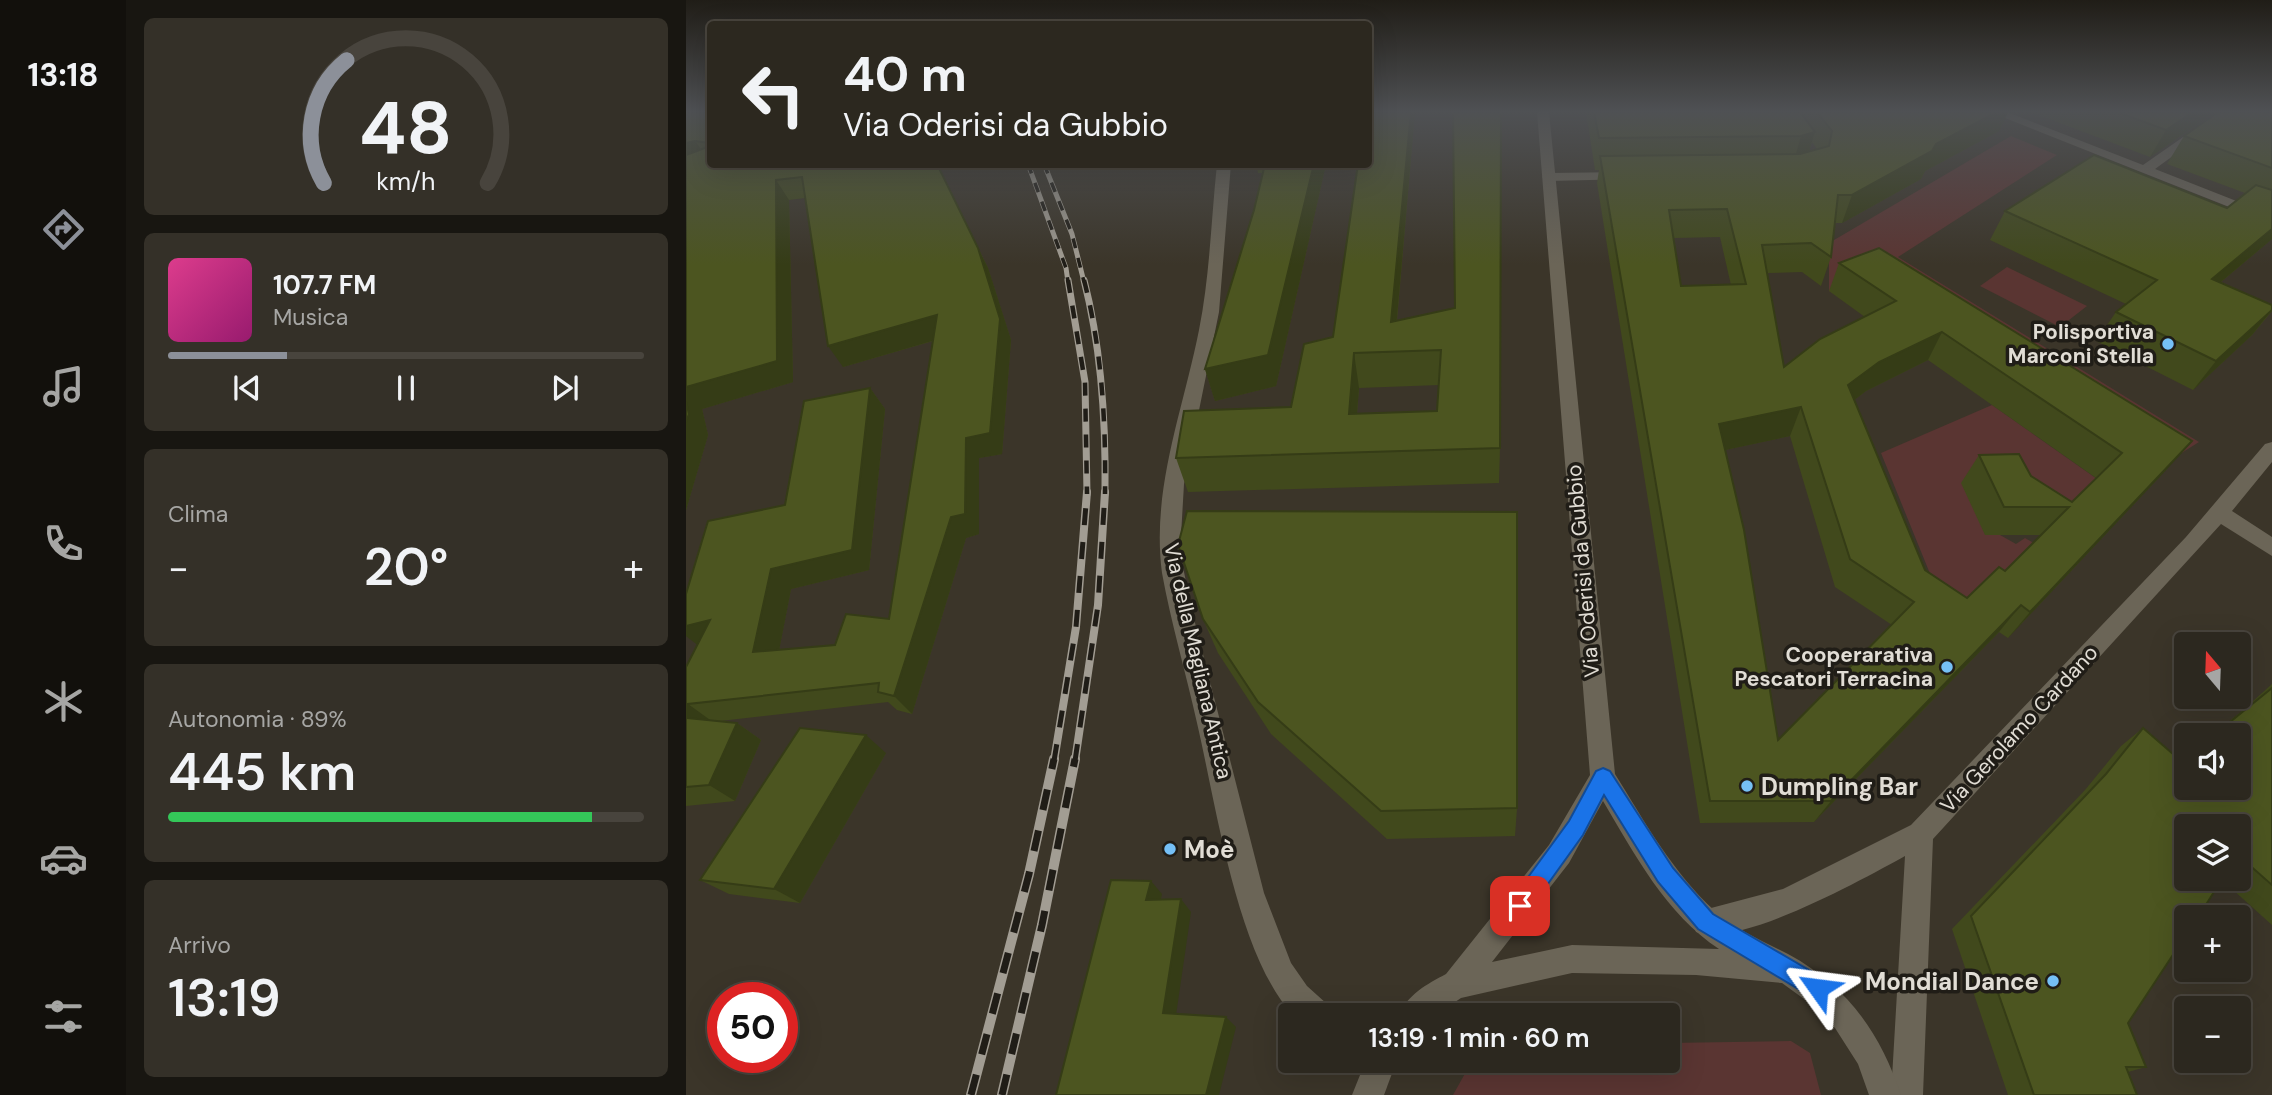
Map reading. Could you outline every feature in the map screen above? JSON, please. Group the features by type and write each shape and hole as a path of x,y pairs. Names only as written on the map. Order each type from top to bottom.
{"street":[{"name":"Via Oderisi da Gubbio","path":"1548,163 1603,777"},
{"path":"2127,163 2272,220"},
{"path":"2145,170 2155,163"},
{"name":"Via della Magliana Antica","path":"1224,168 1207,332 1187,409 1169,539 1184,616 1248,879 1273,957 1287,985 1302,1003"},
{"path":"1549,177 1646,176"},
{"name":"Via Gerolamo Cardano","path":"1706,922 1755,912 1785,902 1828,883 1920,834 2183,553 2272,449"},
{"path":"2218,512 2272,548"},
{"path":"1428,1003 1456,984 1559,853 1603,777 1665,875 1706,922 1818,988 1855,1027 1871,1055 1885,1095"},
{"path":"1907,1095 1920,834"},
{"path":"1456,984 1535,966 1595,958 1696,961 1790,971"},
{"path":"1368,1095 1377,1073"}],"shaded area":[{"path":"1965,163 2044,163 1898,257 2199,442 2164,464 1829,291 1829,243"},
{"path":"2007,267 2087,306 2060,327 1980,286"},
{"path":"1992,405 2100,481 2051,530 1985,535 2000,535 2016,544 2025,538 2037,545 1965,608 1935,586 1881,453"},
{"path":"1791,1041 1810,1053 1821,1095 1453,1095 1465,1073 1680,1073 1680,1043"}],"building":[{"path":"686,163 707,163 707,168 939,168 978,248 1000,319 990,433 966,438 965,514 951,517 894,696 878,692 879,683 688,704 688,718 737,723 709,785 686,787 686,667 710,620 686,626 686,594 708,521 785,505 804,401 870,388 852,550 771,569 753,652 835,645 846,614 889,619 937,315 828,346 802,177 776,180 777,361 686,387"},
{"path":"1372,163 1406,163 1391,322 1455,308 1454,163 1501,163 1500,448 1176,458 1184,411 1291,407 1304,344 1333,337 1357,168 1372,168","holes":["1441,350 1437,411 1349,414 1354,353"]},
{"path":"1601,163 1910,163 1852,195 1838,195 1831,257 1811,243 1762,245 1784,367 1820,339 1896,301 1839,263 1879,248 2192,441 2030,612 2021,605 1831,801 1710,801","holes":["1727,209 1746,284 1681,286 1669,210","1942,332 2122,453 2072,502 2031,476 2019,454 1979,455 2004,507 2069,507 2005,571 1999,567 1967,598 1925,570 1848,385 1879,362","1801,407 1850,559 1914,602 1778,740 1744,530 1719,424"]},
{"path":"2081,163 2114,163 2227,208 2256,185 2272,190 2272,229 2212,279 2272,305 2272,310 2216,361 2116,312 2157,280 2005,211"},
{"path":"2259,163 2272,163 2272,168"},
{"path":"1264,168 1313,168 1268,355 1205,369 1254,210"},
{"path":"1187,511 1517,512 1517,808 1381,811 1258,702 1203,619 1178,545"},
{"name":"Mondial Dance","path":"2272,688 2272,885 2251,866 2251,814 2174,814 2174,891 2215,891 2206,905 2174,905 2174,953 2128,1023 2146,1067 2126,1067 2137,1095 2034,1095 1971,916 2106,774 2143,728 2174,755 2174,800 2251,800 2251,723 2229,723 2246,709 2251,709 2251,705"},
{"path":"800,728 866,735 774,889 700,880"},
{"path":"1111,880 1151,881 1146,900 1181,899 1163,1013 1226,1017 1206,1095 1056,1095"}],"railway":[{"path":"1029,168 1066,268 1068,282"},
{"path":"1046,168 1072,234 1084,282"},
{"path":"1068,280 1085,382 1087,492"},
{"path":"1084,280 1102,386 1105,492"},
{"path":"1054,761 1076,627 1087,492"},
{"path":"1075,761 1098,605 1105,492"},
{"path":"971,1095 1029,874 1054,759"},
{"path":"1002,1095 1042,925 1075,759"}],"place":[{"name":"Polisportiva Marconi Stella","path":"2168,344"},
{"name":"Cooperarativa Pescatori Terracina","path":"1947,667"},
{"name":"Dumpling Bar","path":"1747,786"},
{"name":"Moè","path":"1170,849"},
{"name":"Mondial Dance","path":"2053,981"}],"route":[{"path":"1520,906 1576,828 1603,777 1665,875 1706,922 1818,988"}]}
